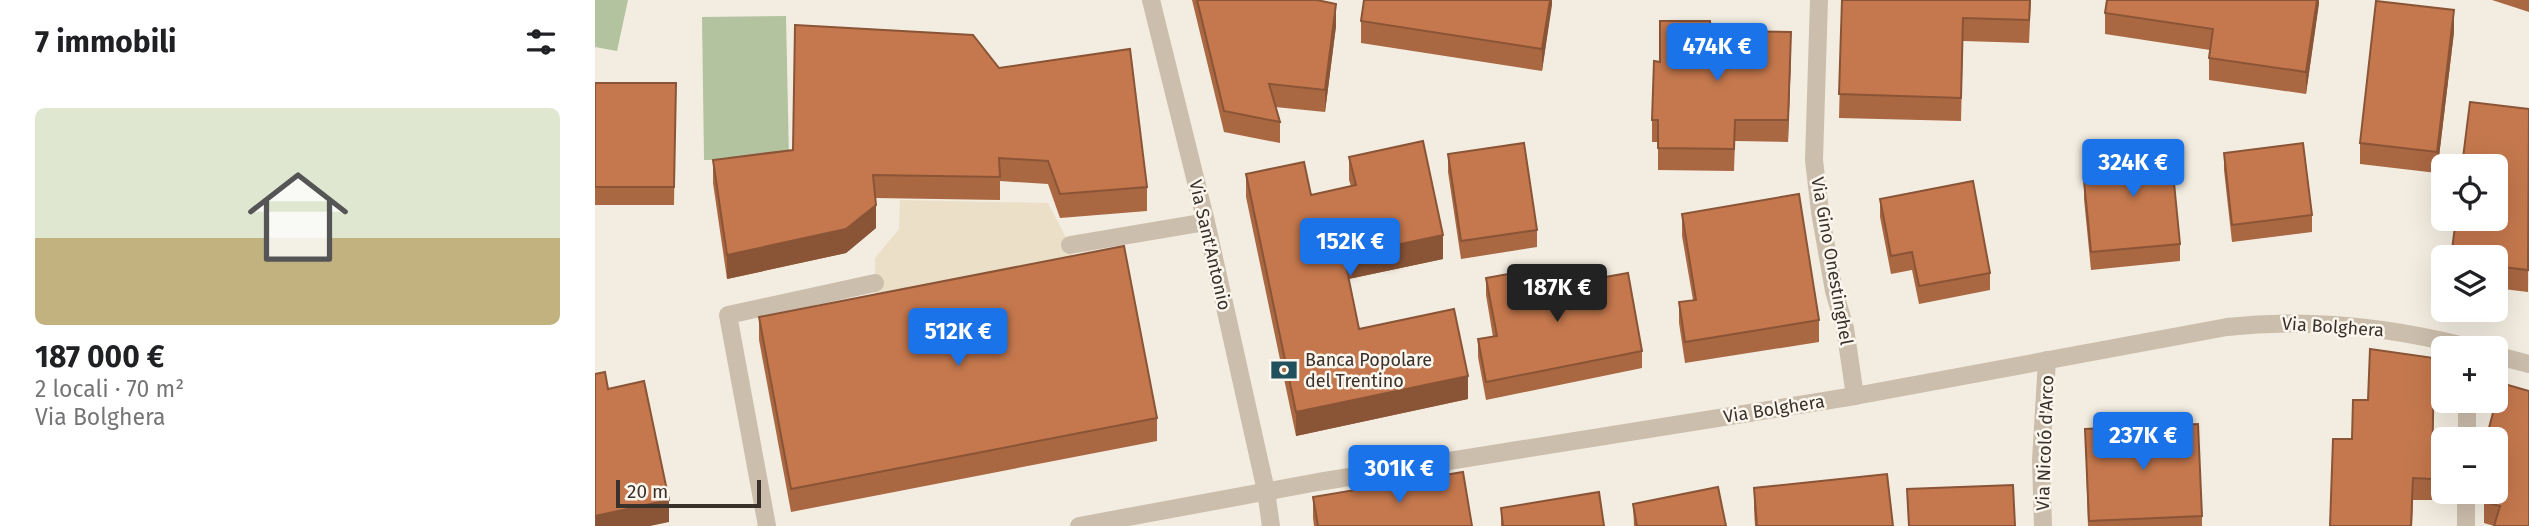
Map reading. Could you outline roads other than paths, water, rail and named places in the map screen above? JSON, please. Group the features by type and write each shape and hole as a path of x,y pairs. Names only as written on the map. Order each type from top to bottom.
{"street":[{"name":"Via Sant'Antonio","path":"1151,0 1206,222 1266,491 1271,526"},
{"name":"Via Gino Onestinghel","path":"1819,0 1814,160 1820,212 1834,291 1845,328 1855,396"},
{"path":"1070,245 1206,222"},
{"path":"767,526 728,314 875,283"},
{"name":"Via Bolghera","path":"1079,526 1266,491 1855,396 2227,327 2336,324 2431,338"},
{"path":"2508,358 2529,363"},
{"name":"Via Nicoló d'Arco","path":"2043,526 2041,460 2047,360"},
{"path":"2466,504 2466,526"}],"place":[{"name":"Banca Popolare del Trentino","path":"1284,370"}]}
